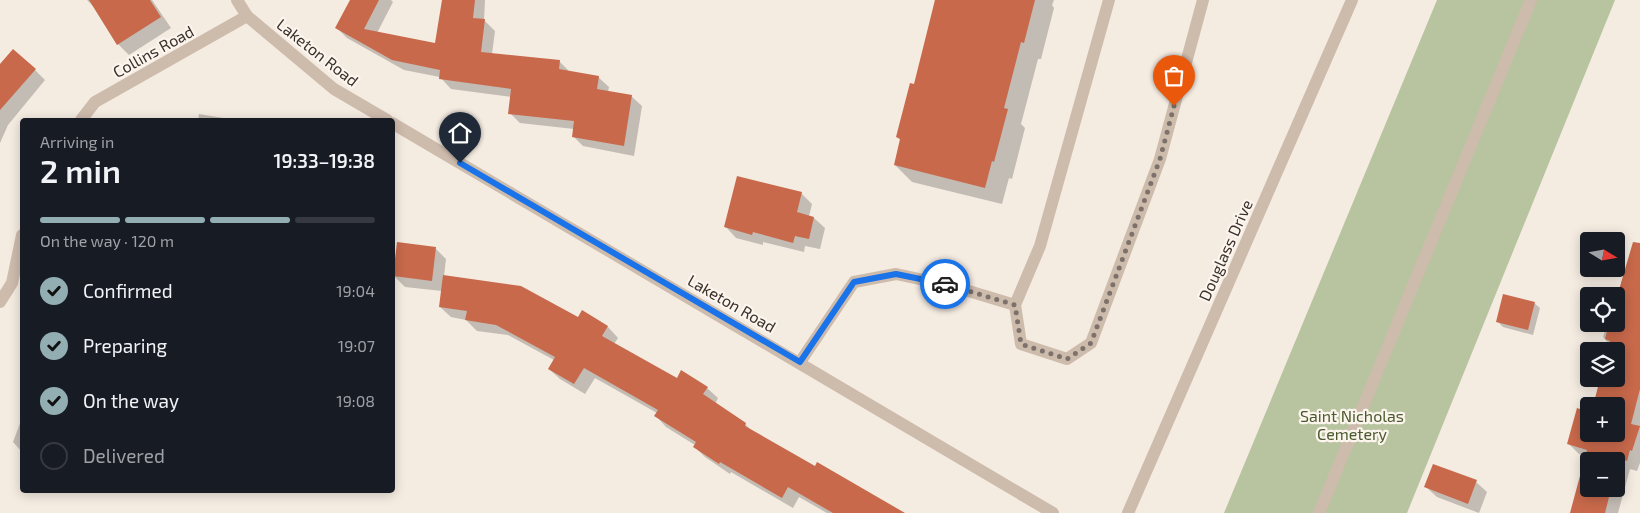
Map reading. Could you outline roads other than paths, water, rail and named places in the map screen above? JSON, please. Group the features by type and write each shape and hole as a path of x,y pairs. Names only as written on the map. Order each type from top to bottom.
{"street":[{"name":"Laketon Road","path":"237,0 247,16 334,89 384,118"},
{"path":"1109,0 1040,246 1015,305 1021,344 1067,359 1091,343 1160,159 1203,0"},
{"name":"Douglass Drive","path":"1128,513 1352,0"},
{"path":"1319,513 1531,0"},
{"name":"Collins Road","path":"83,118 95,102 247,16"},
{"name":"Laketon Road","path":"395,125 1054,513"},
{"path":"0,302 12,282 20,244"},
{"path":"800,362 854,282 896,274 952,286 1015,305"}],"park label":[{"name":"Saint Nicholas Cemetery","path":"1352,424"}]}
